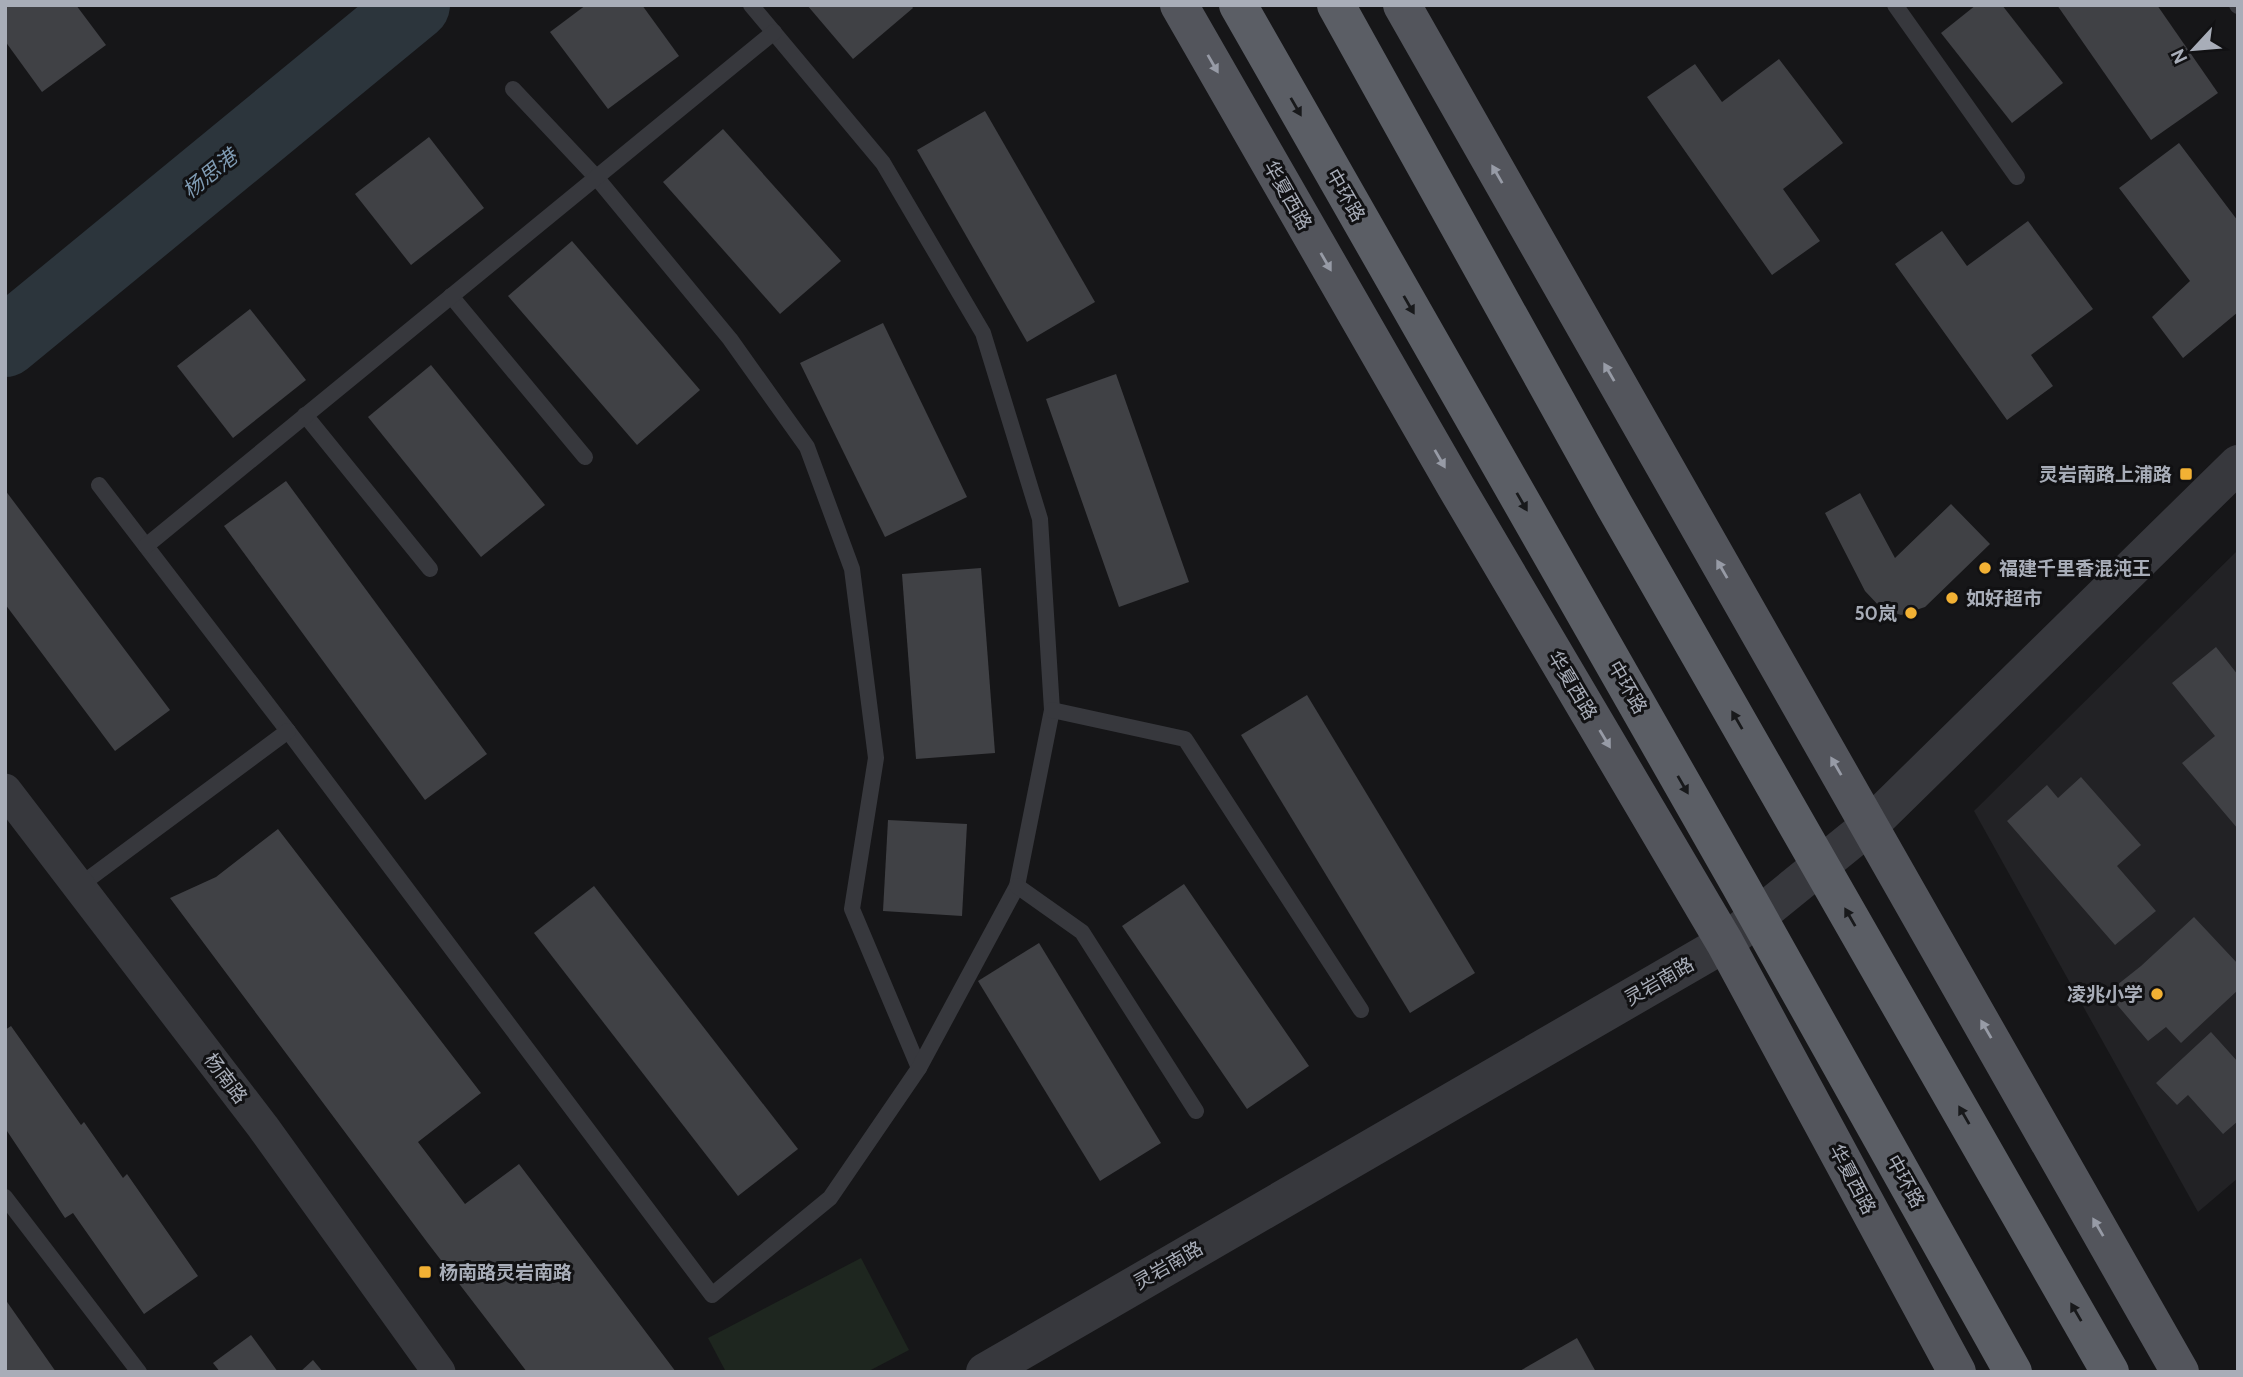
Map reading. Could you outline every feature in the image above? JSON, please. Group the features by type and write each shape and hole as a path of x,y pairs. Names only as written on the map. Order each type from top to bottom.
{"highway":[{"name":"中环路","path":"1238,5 1734,873 2013,1372"},
{"path":"1336,5 1621,517 2110,1372"}],"main road":[{"name":"华夏西路","path":"1179,5 1456,487 1725,943 1957,1372"},
{"path":"1402,5 2180,1372"}],"street":[{"name":"灵岩南路","path":"985,1372 1725,943 1870,825 2238,464"},
{"name":"杨南路","path":"5,790 263,1126 439,1372"}],"lane":[{"path":"99,485 288,731 712,1295 830,1198 919,1068 1017,886 1052,710 1040,519 983,333 883,163 751,5"},
{"path":"1895,5 2017,177"},
{"path":"146,546 774,32"},
{"path":"513,89 596,177 730,339 807,447 852,569 876,758 852,909 919,1068"},
{"path":"452,296 585,457"},
{"path":"305,415 429,569"},
{"path":"1052,710 1185,740 1361,1010"},
{"path":"79,886 288,731"},
{"path":"1017,886 1082,932 1196,1111"},
{"path":"5,1197 139,1372"}],"shaded area":[{"name":"凌兆小学","path":"2238,550 2238,1178 2198,1212 1974,811"},
{"path":"861,1258 909,1350 867,1372 726,1372 708,1338"}],"building":[{"path":"5,5 76,5 106,45 42,92 5,41"},
{"path":"586,5 642,5 679,56 608,109 550,32"},
{"path":"807,5 911,5 913,8 853,59"},
{"path":"1976,5 2002,5 2063,83 2012,123 1941,33"},
{"path":"2057,5 2157,5 2218,93 2151,140"},
{"path":"1779,59 1843,143 1783,189 1820,241 1772,275 1647,97 1695,64 1722,102"},
{"path":"985,111 1095,302 1027,342 917,150"},
{"path":"723,129 841,261 780,314 663,182"},
{"path":"429,137 484,208 411,265 355,194"},
{"path":"2179,143 2238,221 2238,312 2183,358 2152,317 2190,281 2119,188"},
{"path":"2028,221 2093,309 2031,355 2053,386 2007,420 1895,264 1942,231 1967,266"},
{"path":"572,241 700,390 637,445 508,296"},
{"path":"250,309 306,380 233,438 177,366"},
{"path":"883,323 967,497 885,537 800,363"},
{"path":"431,365 545,505 481,557 368,417"},
{"path":"1116,374 1189,582 1119,607 1046,399"},
{"path":"286,481 487,754 425,800 224,526"},
{"path":"5,490 170,710 115,751 5,604"},
{"path":"1860,493 1895,558 1951,504 1990,544 1925,607 1901,615 1882,609 1865,591 1825,513"},
{"path":"981,568 995,753 916,759 902,574"},
{"path":"2216,647 2238,675 2238,829 2182,763 2215,736 2172,683"},
{"path":"1307,695 1475,973 1410,1013 1241,735"},
{"path":"2081,777 2141,845 2117,866 2156,911 2115,945 2007,821 2047,785 2058,798"},
{"path":"888,820 967,824 962,916 883,911"},
{"path":"278,829 481,1093 418,1142 465,1204 519,1164 676,1372 527,1372 170,898 216,877"},
{"path":"1184,884 1309,1066 1247,1109 1122,926"},
{"path":"594,886 798,1149 738,1196 534,933"},
{"path":"2194,917 2238,964 2238,990 2181,1043 2166,1027 2148,1041 2107,993"},
{"path":"1039,943 1161,1143 1100,1181 978,981"},
{"path":"11,1026 81,1125 84,1122 123,1178 127,1174 198,1276 144,1314 73,1213 65,1218 5,1128 5,1030"},
{"path":"2211,1032 2238,1062 2238,1121 2223,1134 2188,1095 2177,1105 2156,1083"},
{"path":"5,1299 56,1372 5,1372"},
{"path":"251,1335 278,1372 220,1372 213,1363"},
{"path":"1577,1338 1596,1372 1518,1372"},
{"path":"313,1360 323,1372 300,1372"}],"waterway":[{"name":"杨思港","path":"5,342 415,5"}],"place":[{"name":"灵岩南路上浦路","path":"2186,474"},
{"name":"福建千里香混沌王","path":"1985,568"},
{"name":"如好超市","path":"1952,598"},
{"name":"50岚","path":"1911,613"},
{"name":"凌兆小学","path":"2157,994"},
{"name":"杨南路灵岩南路","path":"425,1272"}]}
